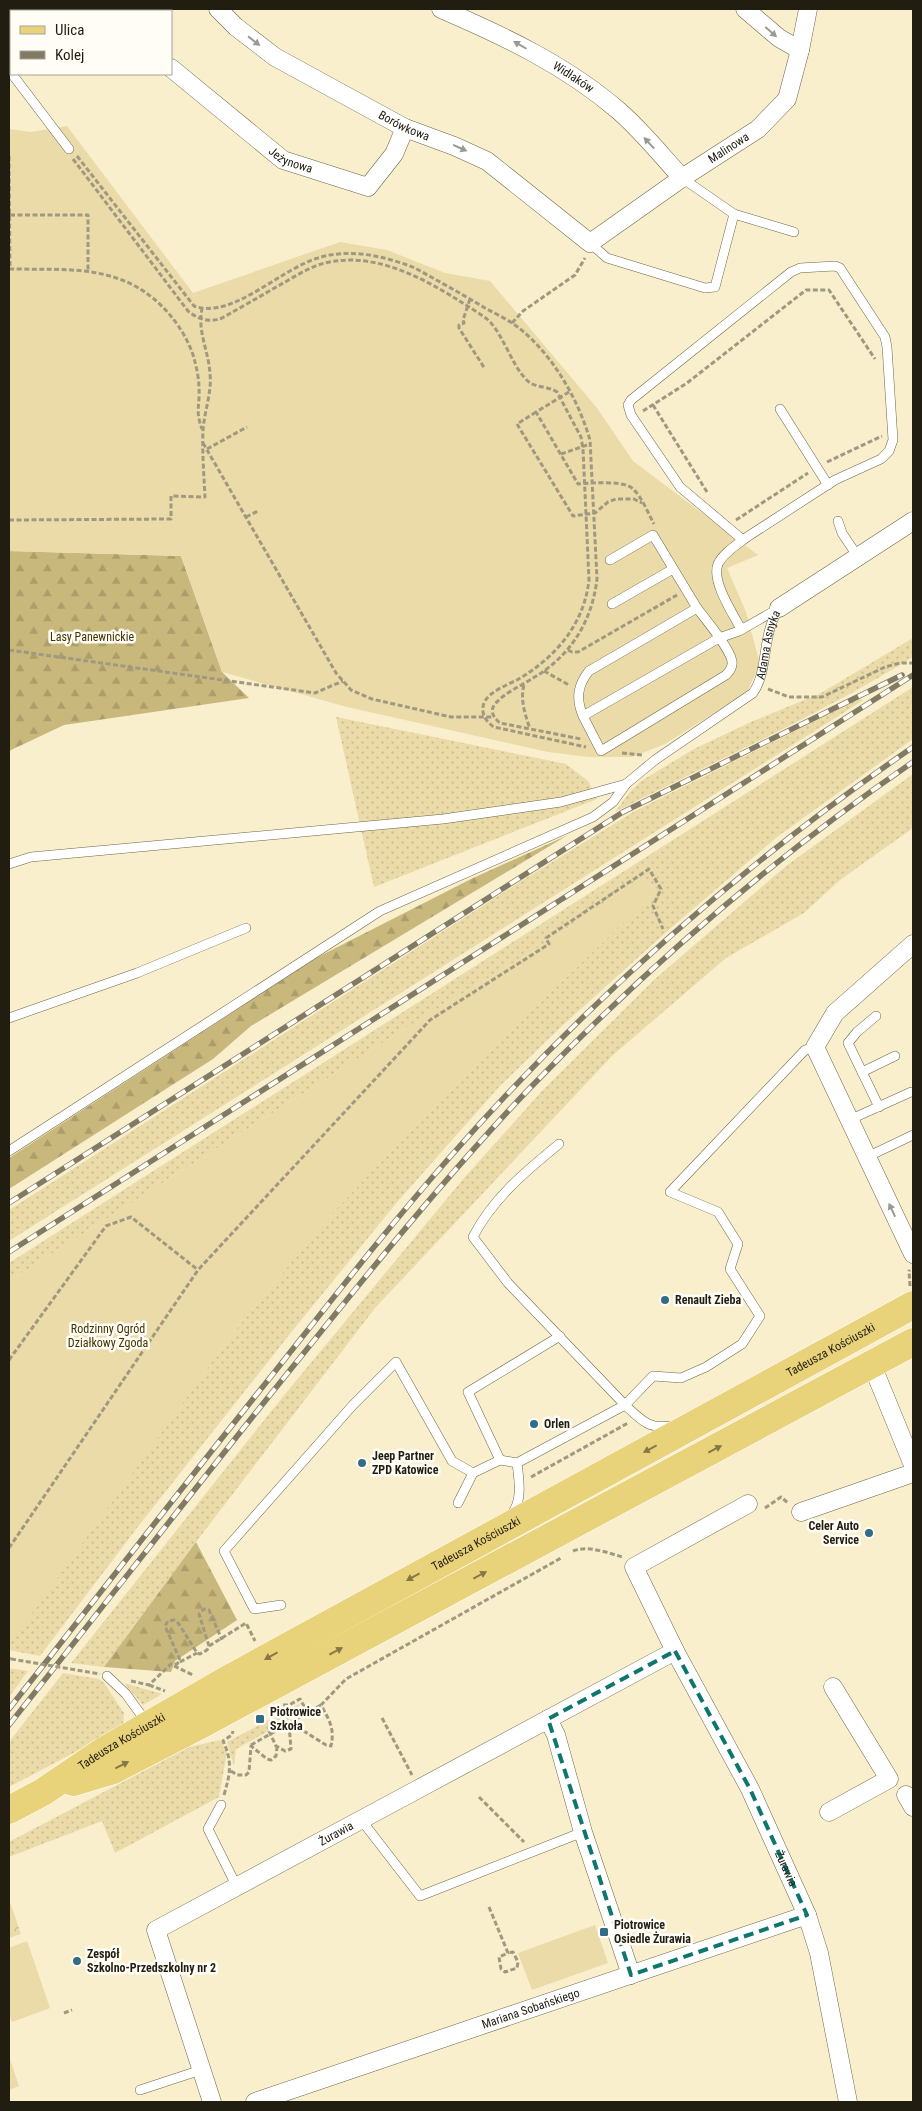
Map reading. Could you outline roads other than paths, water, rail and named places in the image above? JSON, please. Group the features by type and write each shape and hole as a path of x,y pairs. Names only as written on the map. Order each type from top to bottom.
{"main road":[{"name":"Tadeusza Kościuszki","path":"9,1810 43,1792 102,1752 148,1725 456,1554 913,1305"},
{"name":"Tadeusza Kościuszki","path":"43,1792 113,1770 913,1342"}],"street":[{"name":"Borówkowa","path":"218,9 275,57 406,128 487,161 590,243"},
{"name":"Widłaków","path":"440,9 504,36 563,70 620,112 682,178"},
{"path":"745,9 779,38 800,50"},
{"name":"Malinowa","path":"590,243 682,178 758,129 787,99 800,50 808,9"},
{"name":"Jeżynowa","path":"172,69 283,160 368,187 394,154 406,128"},
{"name":"Adama Asnyka","path":"779,608 913,521"},
{"path":"912,1251 815,1046 835,1013 913,944"},
{"path":"872,1364 913,1465"},
{"path":"801,1512 913,1473"},
{"name":"Żurawia","path":"748,1504 634,1567 675,1651 750,1789 808,1915 819,1953 848,2102"},
{"name":"Żurawia","path":"212,2102 156,1930 362,1821 548,1718 675,1651"},
{"path":"829,1812 890,1779 833,1686"},
{"path":"548,1718 556,1735 583,1832 631,1975"},
{"name":"Mariana Sobańskiego","path":"255,2102 808,1915"}],"lane":[{"path":"13,75 69,150"},
{"path":"682,178 734,214 794,232"},
{"path":"590,243 607,258 705,288 715,287 734,214"},
{"path":"741,630 722,592 716,571 718,563 743,540 828,485 881,458 890,451 893,440 888,347 885,337 840,268 835,266 800,268 791,272 631,400 628,405 631,415 680,487 743,540"},
{"path":"780,408 828,485"},
{"path":"838,521 842,534 858,557"},
{"path":"610,560 653,535 697,608 719,638 732,661 732,668 726,675 600,747 578,704 581,680 600,663 697,608"},
{"path":"612,604 673,568"},
{"path":"583,716 719,638 741,630 779,608"},
{"name":"Adama Asnyka","path":"626,784 655,760 752,693 758,686 771,621 779,608"},
{"path":"9,864 31,857 443,819 560,802 626,784"},
{"path":"9,1151 380,911 593,817 613,802 626,784"},
{"path":"9,1018 136,973 246,928"},
{"path":"876,1016 857,1032 848,1044 879,1107"},
{"path":"458,1504 473,1473 500,1460 517,1463 625,1405 654,1376 681,1378 706,1367 742,1344 760,1316 730,1269 738,1244 718,1212 670,1192 805,1050 815,1046"},
{"path":"862,1072 895,1056"},
{"path":"849,1120 911,1092"},
{"path":"867,1157 913,1135"},
{"path":"559,1144 522,1175 502,1195 473,1237 508,1283 644,1423 658,1428 677,1425 711,1407 754,1393"},
{"path":"500,1460 468,1392 560,1336"},
{"path":"281,1605 254,1609 224,1551 352,1406 396,1362 452,1461 473,1473"},
{"path":"456,1554 488,1529 509,1518 518,1507 517,1463"},
{"path":"104,1675 126,1694 148,1725"},
{"path":"221,1805 208,1829 237,1887"},
{"path":"362,1821 420,1896 583,1832"},
{"path":"140,2090 201,2070"}],"railway":[{"path":"9,1203 623,812 902,675"},
{"path":"9,1252 913,675"},
{"path":"9,1709 360,1264 427,1183 502,1100 611,990 728,887 850,792 913,747"},
{"path":"9,1725 355,1290 439,1188 528,1090 618,1001 712,916 811,836 913,762"}],"place":[{"name":"Renault Zieba","path":"665,1300"},
{"name":"Orlen","path":"534,1424"},
{"name":"Jeep Partner ZPD Katowice","path":"362,1463"},
{"name":"Celer Auto Service","path":"869,1533"},
{"name":"Piotrowice Szkoła","path":"260,1719"},
{"name":"Piotrowice Osiedle Żurawia","path":"604,1932"},
{"name":"Zespół Szkolno-Przedszkolny nr 2","path":"77,1961"}],"park label":[{"name":"Lasy Panewnickie","path":"92,637"},
{"name":"Rodzinny Ogród Działkowy Zgoda","path":"108,1336"}]}
